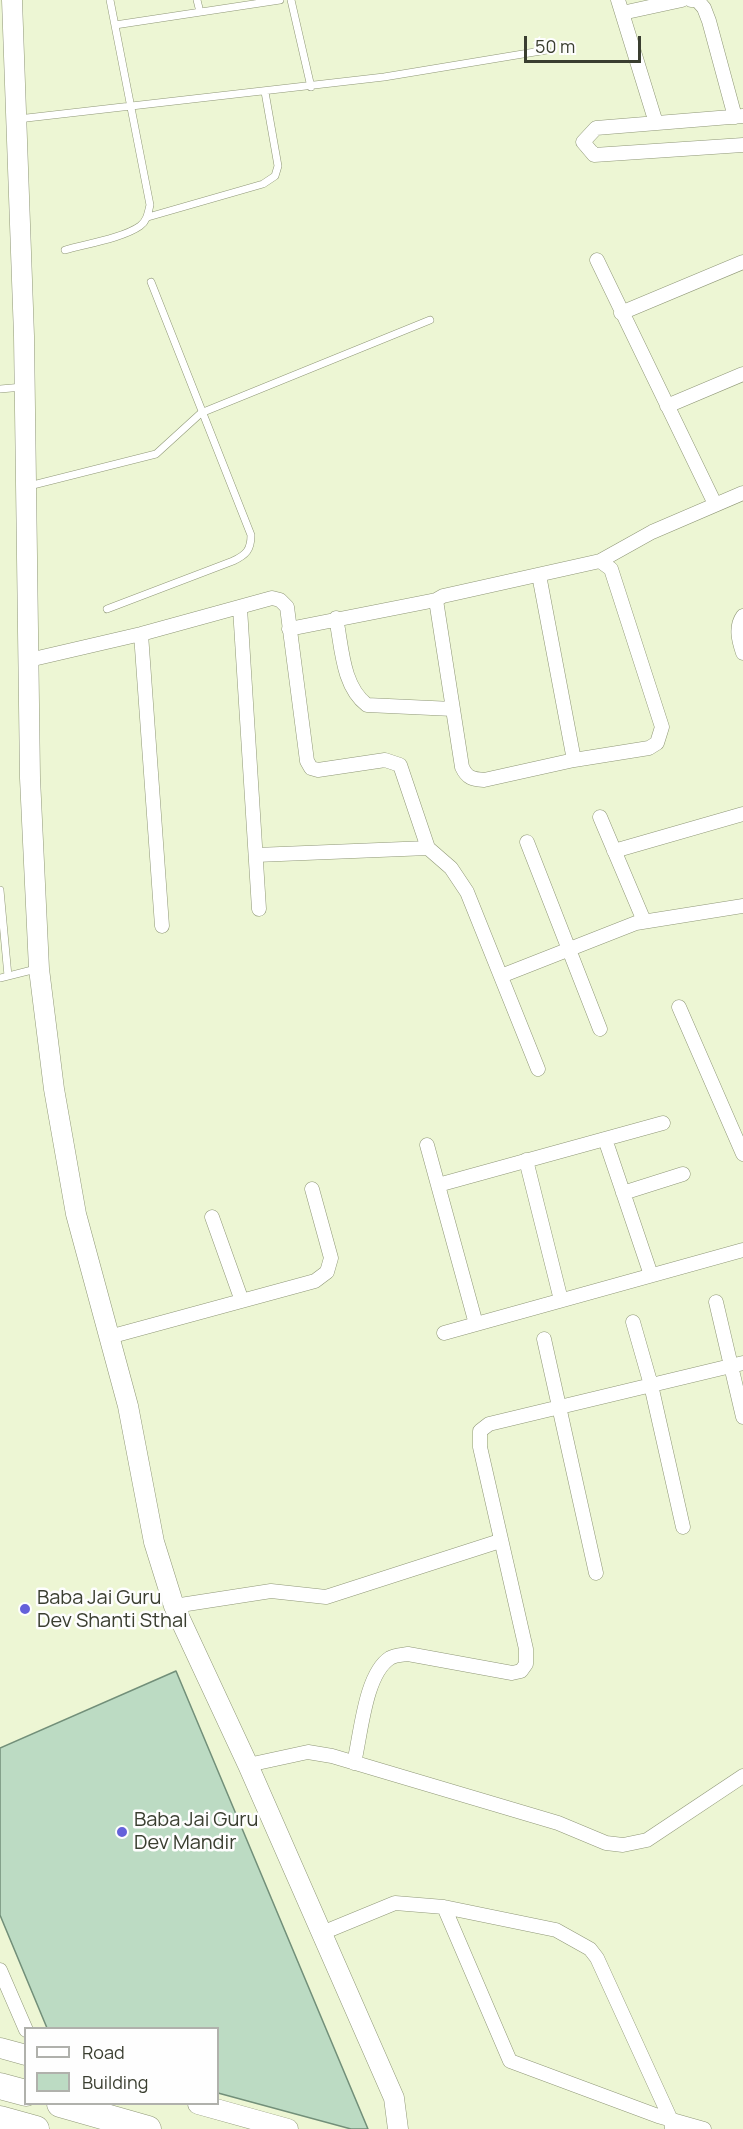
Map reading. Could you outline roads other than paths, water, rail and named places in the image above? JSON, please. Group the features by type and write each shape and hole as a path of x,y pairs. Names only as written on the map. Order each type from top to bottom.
{"highway":[{"path":"0,2086 24,2092"},
{"path":"67,2105 148,2129"},
{"path":"0,2119 36,2129"}],"street":[{"path":"12,0 24,336 30,778 39,969 54,1089 76,1214 128,1406 154,1542 174,1606 249,1765 394,2098 398,2129"},
{"path":"656,123 620,6 682,0"},
{"path":"691,0 697,0 704,8 739,116 596,128 584,142 594,155 743,145"},
{"path":"597,260 621,314 715,504"},
{"path":"621,314 743,262"},
{"path":"667,406 743,374"},
{"path":"289,628 436,600 442,596 600,561 652,532 743,493"},
{"path":"436,600 462,767 466,775 473,779 484,780 574,760 649,748 662,736 662,727 611,569 600,561"},
{"path":"539,576 574,760"},
{"path":"29,660 141,634 272,598 280,600 287,607 307,761 311,768 318,770 385,760 400,765 428,848 460,878 538,1069"},
{"path":"240,608 259,909"},
{"path":"743,616 740,619 738,634 743,653"},
{"path":"336,618 350,685 357,698 367,705 453,709"},
{"path":"141,634 162,926"},
{"path":"614,851 743,814"},
{"path":"600,817 644,921"},
{"path":"527,842 567,950 600,1029"},
{"path":"256,855 428,848"},
{"path":"501,976 644,921 743,906"},
{"path":"679,1007 740,1138 743,1154"},
{"path":"438,1185 663,1123"},
{"path":"605,1139 651,1275"},
{"path":"427,1145 476,1324"},
{"path":"526,1160 561,1300"},
{"path":"623,1193 683,1174"},
{"path":"110,1337 315,1281 327,1272 331,1258 312,1189"},
{"path":"212,1217 242,1301"},
{"path":"444,1333 743,1250"},
{"path":"716,1302 738,1364 743,1417"},
{"path":"633,1322 651,1385 683,1527"},
{"path":"544,1339 561,1407 596,1573"},
{"path":"354,1763 372,1680 381,1665 392,1656 408,1654 512,1673 521,1671 526,1664 526,1650 480,1447 480,1431 489,1424 738,1364"},
{"path":"174,1606 271,1591 326,1597 500,1541"},
{"path":"249,1765 308,1752 354,1763 558,1823 606,1843 623,1845 647,1840 743,1776"},
{"path":"322,1933 395,1903 444,1907 556,1930 590,1949 597,1958 672,2124"},
{"path":"444,1907 510,2061 672,2124 704,2129"},
{"path":"0,1970 25,2027"},
{"path":"0,2048 24,2054"},
{"path":"205,2105 288,2129"}],"lane":[{"path":"65,250 141,226 148,217 150,205 110,0"},
{"path":"197,0 200,12"},
{"path":"115,25 280,0"},
{"path":"291,0 311,87"},
{"path":"16,119 132,108 384,78 547,50"},
{"path":"148,217 262,184 275,176 278,165 265,92"},
{"path":"107,609 233,561 244,556 251,547 251,535 151,282"},
{"path":"26,486 156,454 201,413 430,320"},
{"path":"0,389 23,387"},
{"path":"0,890 4,977 39,969"}],"place":[{"name":"Baba Jai Guru Dev Shanti Sthal","path":"25,1609"},
{"name":"Baba Jai Guru Dev Mandir","path":"122,1832"}]}
